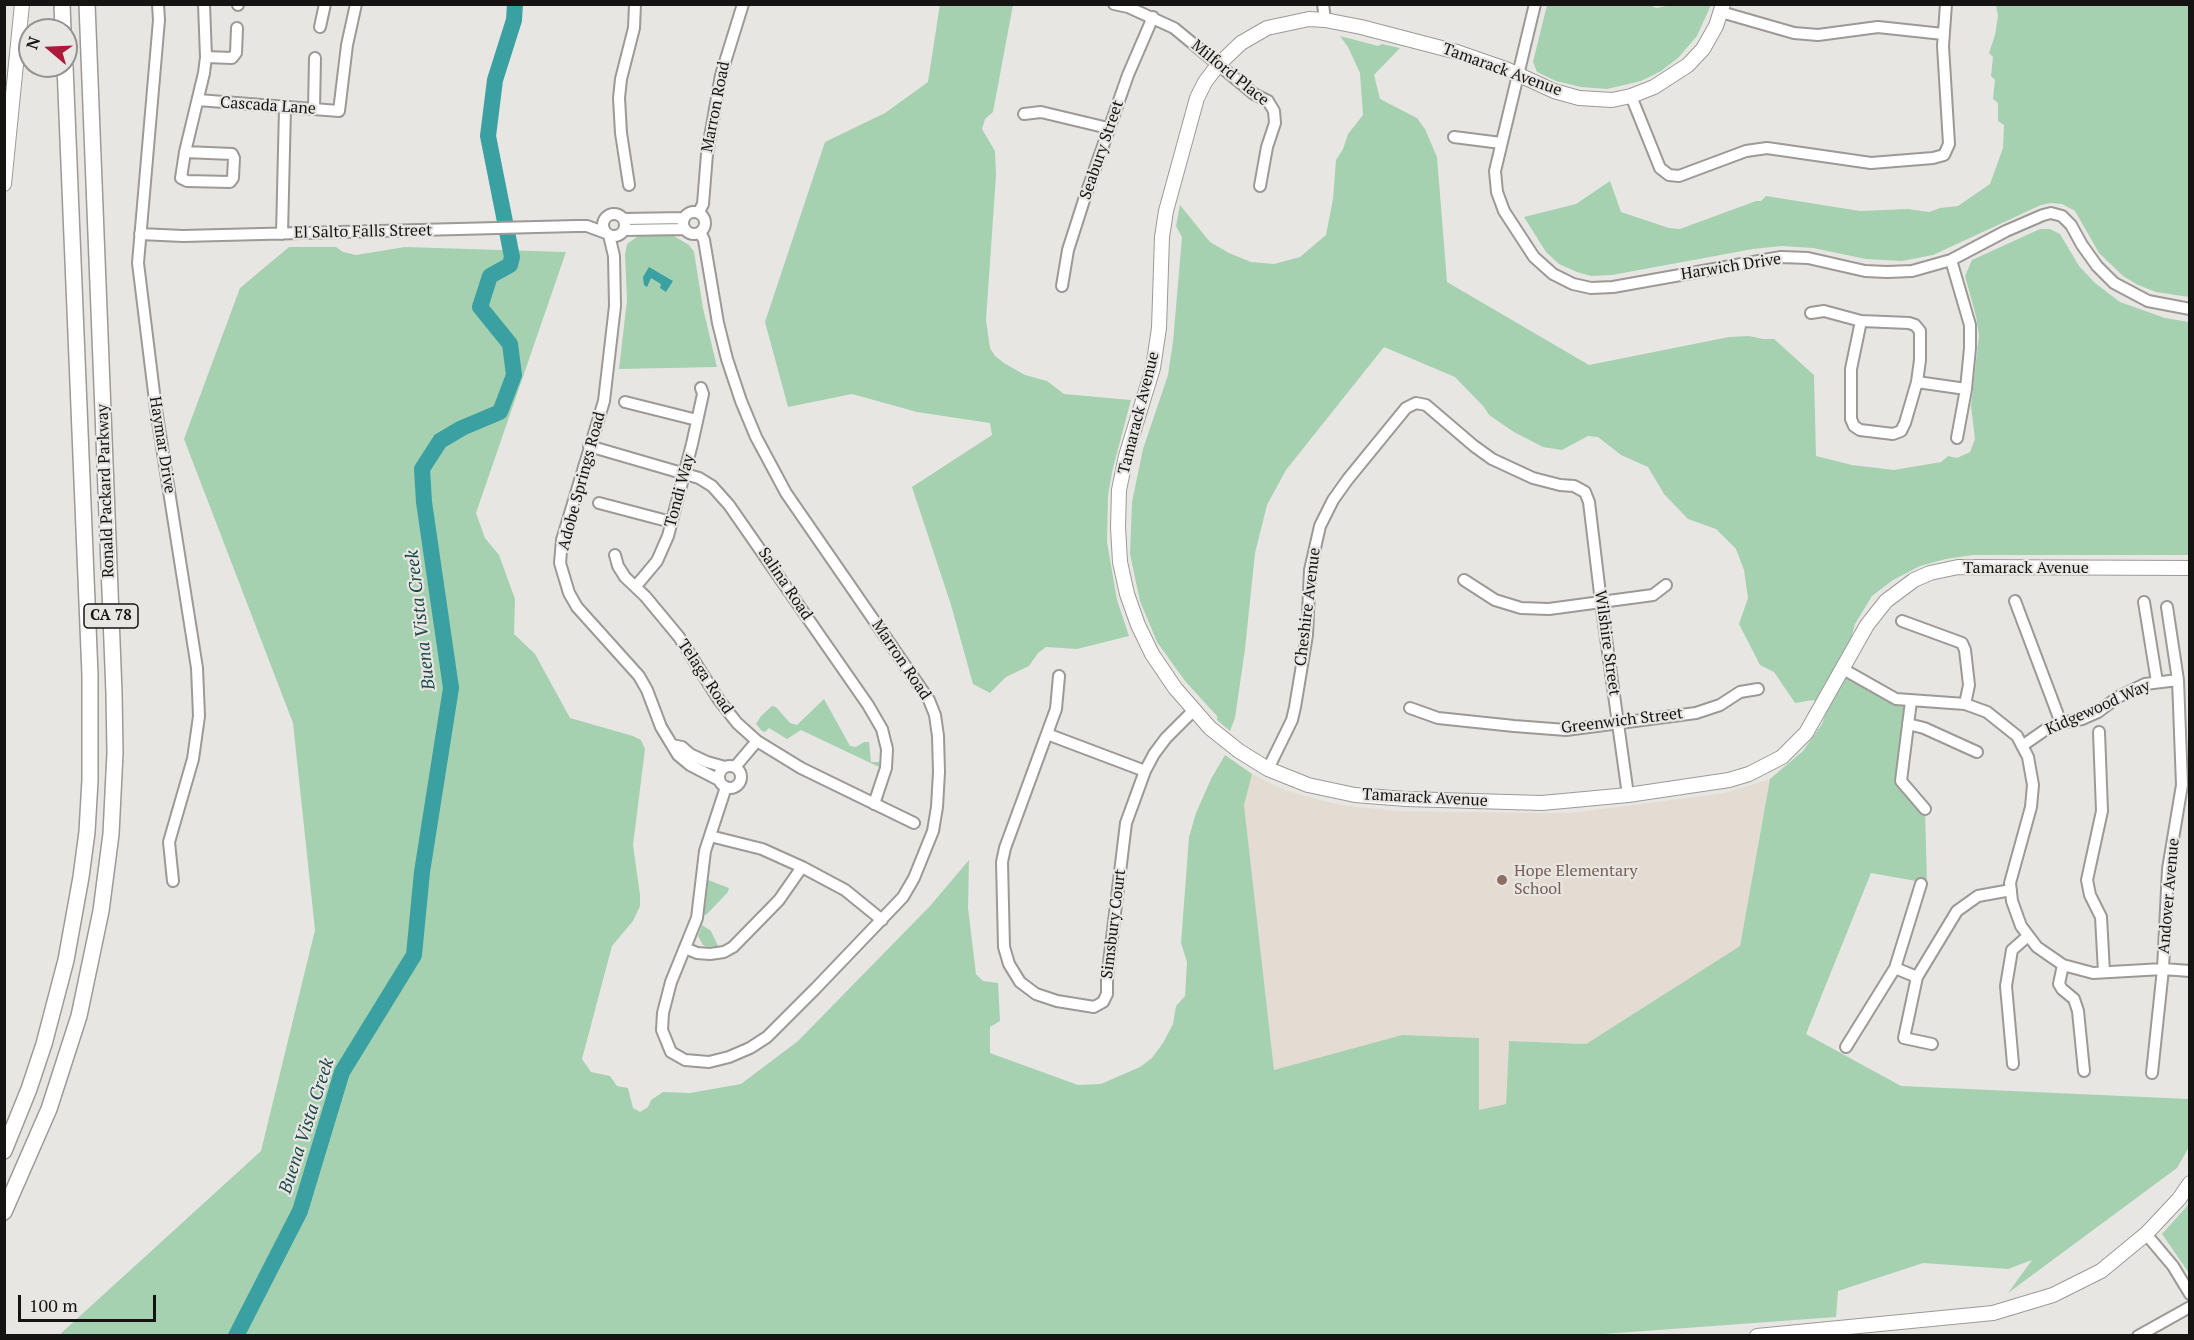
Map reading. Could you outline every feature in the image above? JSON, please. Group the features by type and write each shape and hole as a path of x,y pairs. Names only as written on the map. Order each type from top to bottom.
{"highway":[{"name":"Ronald Packard Parkway","path":"4,1212 49,1109 79,1016 101,911 111,834 115,753 114,693 87,4"},
{"name":"Ronald Packard Parkway","path":"4,1151 44,1044 66,960 87,832 90,780 90,675 65,78"}],"main road":[{"path":"4,184 22,4"},
{"name":"Tamarack Avenue","path":"1722,8 1702,49 1688,65 1654,87 1612,100 1579,98 1517,82 1457,51 1325,20 1309,19 1267,28 1241,43 1218,65 1205,82 1197,98 1166,211 1162,237 1159,328 1153,368 1126,456 1119,490 1120,562 1128,594 1138,625 1152,654 1175,688 1210,728 1239,752 1268,769 1308,785 1376,797 1542,803 1628,795 1729,780 1762,768 1782,757 1806,733 1867,625 1886,601 1914,580 1930,573 1958,567 2190,568"},
{"path":"1757,1335 1993,1313 2053,1295 2101,1271 2146,1234 2179,1199 2190,1183"}],"street":[{"name":"Haymar Drive","path":"158,4 159,20 138,263 156,409 197,668 198,727 193,759 169,842 173,880"},
{"path":"185,152 232,154 233,178 230,182 187,181 181,178 185,152 206,57 204,4"},
{"path":"320,27 325,4"},
{"name":"Cascada Lane","path":"198,100 339,111 347,45 356,4"},
{"path":"629,185 628,164 621,134 621,80 634,28 635,4"},
{"name":"Marron Road","path":"699,212 718,85 730,40 743,4"},
{"name":"Milford Place","path":"1114,4 1128,7 1174,28 1254,94 1268,101 1274,111 1275,123 1267,147 1260,186"},
{"path":"1323,4 1325,20"},
{"name":"Harwich Drive","path":"1535,4 1495,171 1497,192 1503,211 1534,257 1553,274 1573,284 1591,288 1613,287 1781,257 1808,258 1865,271 1887,273 1912,271 1951,260 2006,231 2051,213 2062,216 2071,225 2097,266 2114,283 2148,301 2190,309"},
{"path":"1631,96 1660,168 1669,175 1679,176 1746,151 1767,148 1870,163 1933,158 1944,154 1949,144 1943,34 1946,4"},
{"path":"1722,8 1794,33 1818,35 1878,27 1943,34"},
{"name":"Seabury Street","path":"1062,286 1068,250 1108,128 1153,17"},
{"path":"206,57 232,58 236,53 237,28"},
{"path":"314,109 315,58"},
{"path":"282,234 285,108"},
{"path":"1024,114 1041,112 1108,128"},
{"path":"1454,137 1501,143"},
{"path":"699,212 705,221 704,228 700,232 691,234 684,223 689,213 699,212"},
{"path":"613,213 619,214 616,230 603,227 604,219 613,213"},
{"name":"El Salto Falls Street","path":"581,226 604,219"},
{"name":"El Salto Falls Street","path":"140,234 183,236 581,226 616,230 684,223"},
{"name":"Adobe Springs Road","path":"616,230 615,306 604,401 562,540 560,563 568,593 639,676 661,727 678,756 722,784"},
{"name":"Marron Road","path":"685,948 671,982 663,1013 662,1030 671,1052 686,1059 709,1062 750,1048 780,1026 903,897 914,878 933,831 939,772 939,736 929,700 806,523 769,463 741,401 717,323 704,240 700,232"},
{"path":"1951,260 1970,325 1966,389 1957,438"},
{"path":"1811,313 1824,311 1861,321 1909,323 1920,331 1917,382 1901,431 1893,434 1860,430 1854,426 1851,419 1851,369 1861,321"},
{"path":"1917,382 1966,389"},
{"name":"Tondi Way","path":"636,586 657,561 663,550 686,473 703,394 701,388"},
{"path":"625,402 697,420"},
{"name":"Cheshire Avenue","path":"1268,769 1292,720 1295,707 1307,634 1310,570 1320,526 1333,500 1348,479 1406,408 1416,403 1426,405 1492,459 1533,478 1574,486 1585,492"},
{"name":"Salina Road","path":"590,446 686,473 712,486 729,505 868,705 882,729 887,749 886,768 874,804"},
{"name":"Wilshire Street","path":"1585,492 1589,502 1628,795"},
{"path":"599,502 671,522"},
{"name":"Telaga Road","path":"615,555 618,566 625,577 636,586 679,637 719,700 737,723 757,741 801,768 914,823"},
{"path":"1464,580 1496,600 1521,608 1549,609 1653,595 1666,585"},
{"path":"2015,601 2061,723"},
{"path":"2144,602 2157,682"},
{"name":"Andover Avenue","path":"2152,1072 2163,969 2168,869 2182,785 2178,680 2168,607"},
{"path":"1902,621 1962,643 1965,650 1969,685 1965,704"},
{"path":"2152,654 2174,650"},
{"path":"1843,669 1896,699 1965,704 1987,712 2005,724 2017,736 2028,758 2033,785 2031,807 2010,883 2012,901 2021,926 2037,947 2064,965 2093,973 2163,969 2190,972"},
{"name":"Simsbury Court","path":"1059,676 1056,709 1005,848 1002,862 1004,947 1009,964 1020,981 1036,993 1057,1001 1094,1007 1103,1002 1107,994 1126,823 1145,771 1154,754 1166,738 1194,710"},
{"name":"Kidgewood Way","path":"2022,746 2045,730 2098,712 2118,697 2145,684 2178,680"},
{"name":"Greenwich Street","path":"1410,708 1438,718 1566,730 1696,713 1720,705 1740,692 1758,689"},
{"path":"1911,700 1900,780 1925,809"},
{"path":"1908,724 1924,728 1977,752"},
{"path":"2099,732 2102,811 2087,880 2090,895 2101,917 2104,972"},
{"path":"1047,735 1145,771"},
{"path":"757,741 730,767 720,772 722,784 702,868 697,918 685,948 697,953 710,954 724,952 733,947 779,900 802,867"},
{"path":"672,744 707,762 730,767 742,775 735,788 722,784"},
{"path":"710,836 762,849 802,867 845,890 882,920"},
{"path":"1846,1047 1895,968 1921,884"},
{"path":"1932,1044 1904,1038 1917,977 1957,912 1978,896 2011,890"},
{"path":"2013,1064 2006,986 2012,950 2028,936"},
{"path":"2064,965 2059,984 2074,999 2078,1011 2084,1071"},
{"path":"1895,968 1917,977"},
{"path":"2146,1234 2173,1266 2190,1294"},
{"path":"2138,1335 2190,1306"}],"shaded area":[{"name":"Hope Elementary School","path":"1252,774 1285,790 1349,806 1398,811 1554,813 1725,793 1770,779 1740,946 1586,1044 1509,1041 1506,1104 1479,1111 1479,1039 1402,1035 1274,1071 1244,805"}],"green space":[{"path":"940,4 1013,5 993,112 985,119 982,129 995,151 996,175 986,320 990,348 995,356 1004,363 1025,375 1047,381 1064,394 1131,400 1112,472 1108,496 1107,542 1117,600 1129,636 1077,649 1046,647 1038,653 1029,666 1006,677 990,693 973,684 951,605 912,487 992,435 990,423 917,412 852,394 788,407 765,322 825,142 885,113 928,82"},
{"path":"1648,4 1656,8 1671,5 1711,5 1697,36 1678,58 1661,71 1641,81 1607,89 1581,87 1556,81 1537,72 1533,62 1547,5"},
{"path":"1996,5 2189,5 2189,297 2156,292 2123,276 2099,253 2075,211 2062,204 2041,205 1933,255 1902,261 1866,259 1813,248 1782,246 1753,249 1612,275 1591,276 1559,264 1546,252 1524,217 1576,204 1610,181 1621,212 1669,228 1680,229 1761,201 1766,196 1860,211 1908,209 1929,212 1958,206 1990,184 2003,148 2004,125 1998,121 1998,103 1993,99 1995,80 1991,76 1993,57 1989,53 1998,16"},
{"path":"1340,36 1378,46 1382,44 1400,48 1374,75 1380,99 1417,118 1425,129 1437,157 1447,282 1589,365 1729,337 1749,336 1774,339 1814,375 1816,456 1852,465 1894,470 1941,462 1948,456 1957,458 1970,452 1975,439 1971,406 1979,335 1965,276 1972,260 2040,229 2050,229 2060,234 2079,266 2095,283 2120,302 2165,318 2189,322 2189,555 1973,555 1946,559 1920,566 1893,580 1872,596 1855,624 1843,668 1911,701 1901,780 1925,809 1927,883 1871,873 1806,1034 1901,1086 2189,1099 2189,1147 2177,1168 2008,1293 2032,1260 2008,1269 1923,1263 1838,1291 1836,1317 1590,1335 58,1336 261,1151 315,930 293,723 184,439 240,288 289,247 336,247 343,252 356,255 405,247 566,252 476,513 485,538 499,555 515,599 514,634 535,654 570,718 633,736 641,740 645,749 633,845 640,906 633,921 612,946 582,1059 591,1072 610,1076 617,1086 628,1088 633,1108 640,1112 648,1107 651,1100 663,1092 690,1093 741,1084 798,1041 930,906 969,860 968,908 976,974 983,981 998,983 1000,1021 990,1027 990,1053 1078,1085 1101,1084 1140,1067 1152,1058 1163,1043 1173,1024 1176,1006 1185,996 1187,962 1181,943 1189,837 1196,813 1225,755 1252,774 1244,805 1274,1070 1402,1035 1479,1038 1479,1110 1506,1104 1509,1041 1586,1044 1740,946 1770,779 1803,751 1822,724 1827,710 1813,700 1795,703 1774,672 1760,665 1739,624 1748,598 1744,570 1736,549 1716,529 1688,519 1664,494 1648,467 1621,455 1598,437 1588,436 1562,450 1543,447 1514,432 1489,415 1455,377 1384,347 1286,470 1267,505 1255,553 1245,649 1235,718 1230,731 1217,720 1217,716 1185,681 1157,642 1140,601 1130,554 1132,502 1143,449 1168,375 1182,237 1176,226 1180,205 1210,242 1251,262 1274,264 1300,257 1326,235 1333,199 1336,160 1348,134 1363,115 1360,73 1348,47"},
{"path":"672,235 689,245 694,252 703,308 717,367 619,369 627,300 625,254 627,244 638,236"},
{"path":"824,699 850,746 856,747 869,742 871,762 879,762 879,767 801,730 787,739 769,728 765,732 762,731 756,724 772,706 776,707 790,723 797,725"},
{"path":"708,880 729,888 728,892 704,915"},
{"path":"702,925 711,931 718,946 703,945 698,936"},
{"path":"2189,1204 2189,1273 2162,1234"}],"water":[{"path":"649,267 673,281 666,292 660,288 661,284 651,278 647,287 644,285 643,277"}],"waterway":[{"name":"Buena Vista Creek","path":"236,1336 300,1211 342,1072 414,955 422,872 451,688 424,502 422,469 440,441 462,428 500,412 514,375 510,344 480,307 490,276 510,265 512,257 488,136 495,80 514,20 515,4"}],"place":[{"name":"Hope Elementary School","path":"1502,880"}]}
